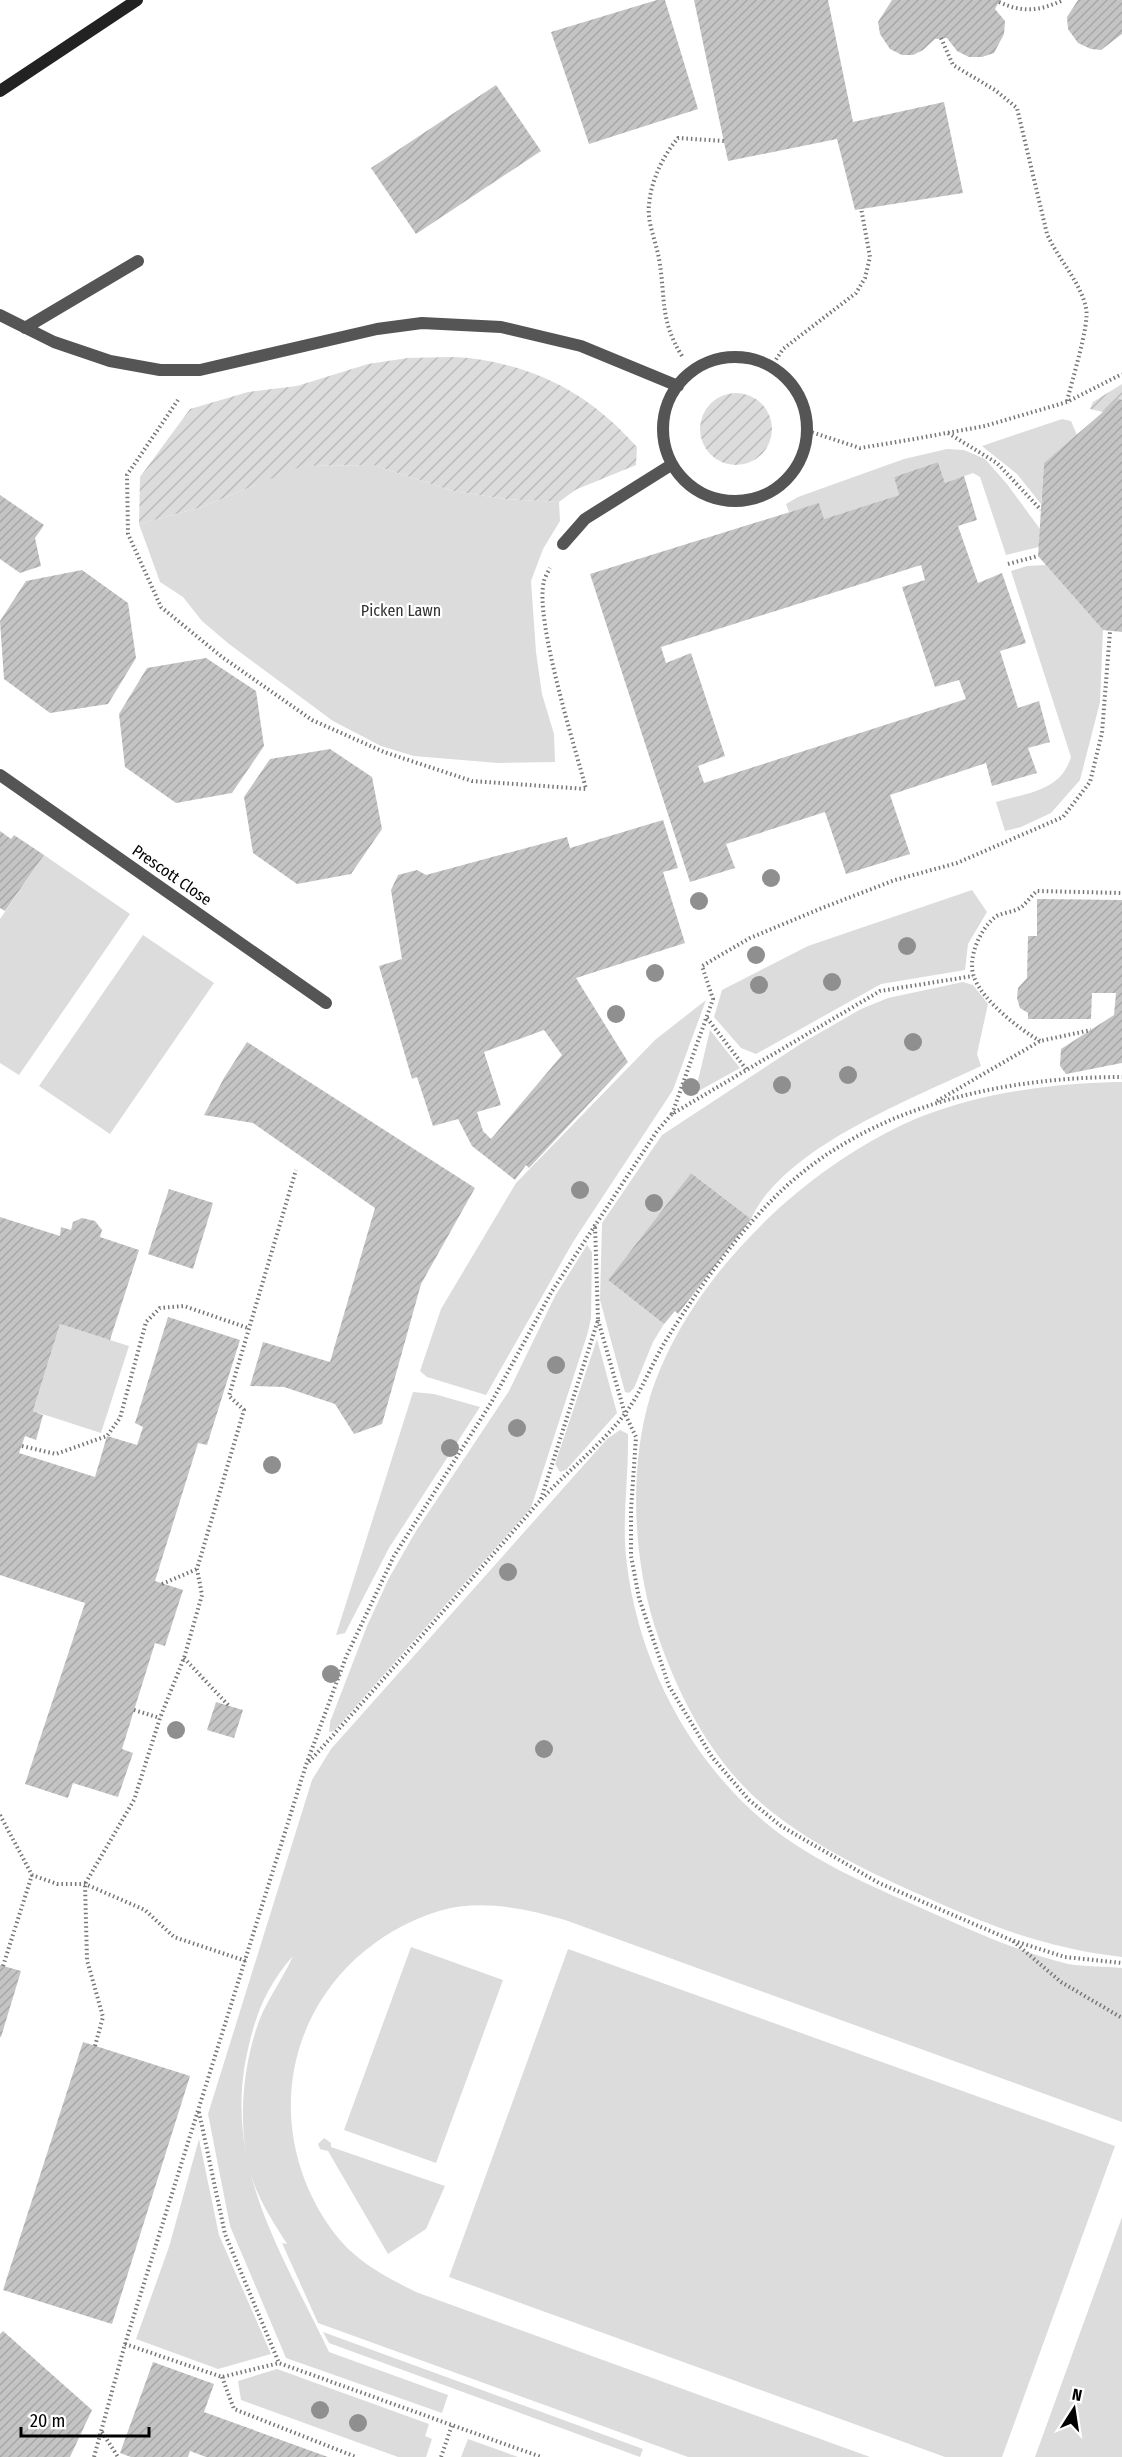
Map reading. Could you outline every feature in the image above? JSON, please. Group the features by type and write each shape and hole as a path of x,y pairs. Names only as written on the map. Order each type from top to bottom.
{"main road":[{"path":"0,91 137,0"}],"lane":[{"path":"25,328 138,261"},
{"path":"0,315 54,342 110,361 160,370 200,370 377,328 422,323 501,327 581,346 678,386"},
{"path":"730,357 754,359 771,367 793,386 804,407 808,431 803,455 792,475 774,490 753,500 729,502 706,496 686,483 671,465 663,442 663,418 671,395 692,372 706,363 730,357"},
{"path":"563,544 585,519 671,465"},
{"name":"Prescott Close","path":"0,775 326,1003"}],"path":[{"path":"999,2 1017,10 1043,9 1063,0"},
{"path":"940,39 953,65 995,90 1017,108 1047,234 1056,254 1080,291 1087,309 1066,402"},
{"path":"692,372 670,337 664,317 660,260 649,204 660,165 678,138 724,141"},
{"path":"771,367 783,349 856,292 865,278 870,256 861,208"},
{"path":"200,370 160,423 127,476 128,534 161,607 222,657 312,720 384,752 472,781 586,789 544,617 543,581 563,544"},
{"path":"808,431 860,448 948,433 985,426 1066,402 1122,374"},
{"path":"948,433 997,463 1041,510"},
{"path":"1008,564 1038,556"},
{"path":"672,1114 713,999 702,966 750,938 895,880 957,863 1063,817 1090,782 1102,733 1110,631"},
{"path":"1040,1041 1022,1031 1006,1016 990,1000 973,976 974,952 980,935 996,917 1020,908 1036,891 1122,893"},
{"path":"94,2457 124,2344 199,2112 306,1765 346,1657 394,1556 491,1403 552,1291 657,1131 672,1114 880,991 973,976"},
{"path":"706,1017 746,1069"},
{"path":"929,1106 1040,1041 1091,1030"},
{"path":"306,1765 462,1593 540,1501 625,1414 667,1337 721,1262 772,1199 814,1163 884,1121 929,1106 1011,1086 1075,1077 1122,1077"},
{"path":"95,2046 103,2017 87,1960 85,1884 134,1800 160,1718 184,1658 202,1595 197,1569 244,1410 229,1396 296,1170"},
{"path":"595,1223 598,1320 625,1414 636,1437 631,1510 631,1556 639,1598 669,1686 712,1758 749,1800 781,1826 879,1883 1011,1940 1065,1957 1122,1963"},
{"path":"22,1446 56,1454 107,1436 120,1418 146,1322 160,1308 184,1306 248,1328"},
{"path":"540,1501 598,1320"},
{"path":"162,1584 197,1569"},
{"path":"184,1658 229,1706"},
{"path":"134,1710 160,1718"},
{"path":"1,1818 32,1875 57,1884 85,1884 145,1910 174,1937 246,1961"},
{"path":"3,1966 32,1875"},
{"path":"1011,1940 1060,1982 1122,2019"},
{"path":"199,2112 225,2234 279,2363"},
{"path":"124,2344 222,2376 279,2363 541,2457"},
{"path":"222,2376 234,2409 356,2457"},
{"path":"441,2457 452,2425"},
{"path":"102,2431 118,2457"}],"green space":[{"path":"408,358 469,358 518,368 541,376 582,398 619,428 637,447 636,465 575,490 559,502 505,499 453,491 373,465 302,466 202,507 139,524 140,477 190,409 248,392 297,386 368,364"},
{"path":"1122,384 1122,400 1117,400 1103,412 1090,409 1093,402"},
{"path":"736,393 750,396 762,403 769,415 772,429 769,443 762,455 750,462 736,465 722,462 710,455 703,443 700,429 703,415 710,403 722,396"},
{"path":"1062,419 1071,421 1077,435 1044,463 1041,504 1017,474 982,446"},
{"path":"947,449 964,450 985,459 1007,484 1040,529 1039,547 1006,555 980,477 973,473 945,483 938,462 894,477 899,495 824,519 819,504 789,512 786,504 798,497 904,459"},
{"name":"Picken Lawn","path":"373,465 453,491 505,499 559,502 560,521 543,549 531,581 536,652 542,694 554,734 555,762 498,763 414,756 381,746 333,721 229,644 202,621 183,597 160,582 139,524 202,507 301,466"},
{"path":"1046,565 1103,630 1100,702 1080,780 1051,813 1021,827 1005,831 996,802 1031,793 1051,784 1066,768 1071,757 1011,571 1027,566"},
{"path":"44,855 130,914 19,1075 0,1063 0,919"},
{"path":"972,890 987,912 968,944 965,970 881,984 756,1054 741,1048 714,1017 722,990 808,946"},
{"path":"143,935 214,983 110,1134 39,1086"},
{"path":"963,982 973,985 988,1004 977,1054 981,1066 887,1110 820,1148 791,1169 768,1193 751,1219 691,1173 608,1280 664,1324 653,1342 634,1388 629,1393 625,1392 600,1300 602,1223 662,1135 802,1043 861,1009 888,998"},
{"path":"706,1000 673,1090 573,1242 486,1395 427,1377 420,1371 441,1309 516,1183 655,1040"},
{"path":"710,1030 740,1068 695,1093"},
{"path":"1122,1082 1122,1957 1044,1942 996,1927 948,1907 825,1848 789,1825 752,1795 734,1776 703,1733 668,1663 650,1611 644,1581 636,1518 636,1487 643,1425 650,1397 667,1354 690,1313 718,1273 750,1236 786,1202 824,1172 864,1145 929,1114 1008,1092 1062,1085"},
{"path":"587,1245 592,1252 591,1318 531,1508 334,1731 329,1732 330,1722 367,1626 389,1578 416,1531 509,1391 555,1296"},
{"path":"60,1324 129,1346 101,1433 33,1411"},
{"path":"597,1339 617,1413 566,1470 560,1472 555,1464"},
{"path":"413,1392 434,1394 480,1407 389,1548 345,1633 336,1635"},
{"path":"620,1430 628,1434 625,1549 633,1602 643,1638 672,1707 714,1770 739,1798 782,1836 817,1858 893,1896 988,1937 1048,1959 1075,1965 1122,1968 1122,2122 565,1920 502,1906 455,1907 398,1928 363,1952 335,1981 313,2015 298,2053 291,2093 293,2135 304,2178 318,2209 338,2238 361,2260 416,2292 870,2457 688,2457 318,2323 282,2243 287,2244 254,2185 275,2241 329,2352 448,2395 442,2413 286,2358 230,2226 208,2114 312,1780 331,1749 607,1439","holes":["293,1956 264,2011 251,2048 244,2087 244,2138 243,2128 242,2087 252,2032 271,1987"]},
{"path":"411,1947 503,1980 436,2163 344,2130"},
{"path":"568,1949 1115,2146 1002,2457 945,2457 449,2277"},
{"path":"324,2138 331,2143 331,2147 445,2186 426,2229 388,2254 328,2151 320,2149 318,2144"},
{"path":"199,2139 219,2235 271,2354 218,2369 136,2339 169,2247"},
{"path":"1122,2217 1122,2457 1035,2457"},
{"path":"323,2332 643,2449 640,2457 329,2343"},
{"path":"277,2369 429,2424 425,2436 432,2439 426,2457 398,2457 241,2400 238,2381"},
{"path":"468,2439 518,2457 461,2457"}],"building":[{"path":"657,0 665,0 698,109 589,144 551,32"},
{"path":"694,0 828,0 853,122 944,102 963,193 855,210 837,139 728,161"},
{"path":"892,0 1000,0 995,9 1005,21 1004,34 994,53 982,57 969,57 957,51 947,38 935,39 923,50 913,55 902,55 890,49 880,34 878,22"},
{"path":"1078,0 1122,0 1122,34 1101,50 1091,49 1078,43 1068,29 1067,17"},
{"path":"496,85 541,151 416,234 371,168"},
{"path":"1118,399 1122,400 1122,632 1103,630 1038,556 1044,463"},
{"path":"938,462 945,483 964,476 977,520 958,526 978,583 1002,573 1026,643 1000,651 1018,708 1039,701 1050,742 1028,748 1037,773 992,786 986,763 890,795 910,854 846,874 825,812 726,844 735,868 690,882 590,574 819,503 824,519 899,495 894,477","holes":["921,565 925,580 902,587 935,687 959,680 966,699 704,783 698,766 725,756 691,653 666,663 661,647"]},
{"path":"0,495 44,525 35,538 41,566 20,573 0,559"},
{"path":"82,570 128,603 136,658 108,704 50,713 4,679 0,621 26,581"},
{"path":"206,658 256,691 264,746 232,793 176,803 125,767 119,714 147,668"},
{"path":"330,749 372,777 382,829 351,874 297,884 253,853 244,797 270,759"},
{"path":"663,820 678,868 663,872 685,943 576,978 628,1062 529,1168 526,1165 515,1180 472,1146 458,1119 433,1126 417,1077 412,1079 379,966 402,959 391,890 398,875 417,870 426,875 567,837 570,848","holes":["544,1030 562,1055 491,1139 483,1131 477,1112 501,1105 484,1052"]},
{"path":"0,831 11,839 14,835 44,855 5,911 0,908"},
{"path":"1037,899 1122,900 1122,1063 1066,1074 1060,1066 1061,1049 1114,1015 1116,993 1092,993 1091,1019 1028,1019 1028,1013 1020,1008 1017,998 1018,988 1027,978 1028,936 1037,936"},
{"path":"247,1042 475,1188 421,1284 382,1424 354,1434 335,1404 284,1387 250,1386 263,1342 330,1362 375,1208 253,1123 204,1115"},
{"path":"691,1173 751,1219 678,1314 675,1311 664,1324 608,1280"},
{"path":"169,1189 213,1203 193,1269 148,1254"},
{"path":"0,1217 60,1236 61,1227 71,1230 73,1222 82,1218 95,1221 102,1230 100,1237 139,1250 110,1340 60,1324 33,1411 43,1415 36,1440 25,1436 19,1453 95,1477 107,1436 137,1445 143,1427 135,1423 168,1317 240,1340 207,1445 198,1443 155,1581 183,1590 165,1646 155,1643 122,1749 133,1753 118,1797 73,1783 68,1798 25,1784 85,1603 0,1575"},
{"path":"216,1702 243,1710 234,1738 207,1730"},
{"path":"0,1965 21,1971 1,2037 0,2037"},
{"path":"83,2042 190,2076 112,2324 3,2290"},
{"path":"3,2331 92,2410 70,2457 0,2457 0,2334"},
{"path":"153,2362 214,2384 204,2412 328,2457 206,2457 190,2451 188,2457 131,2457 120,2453"}]}
